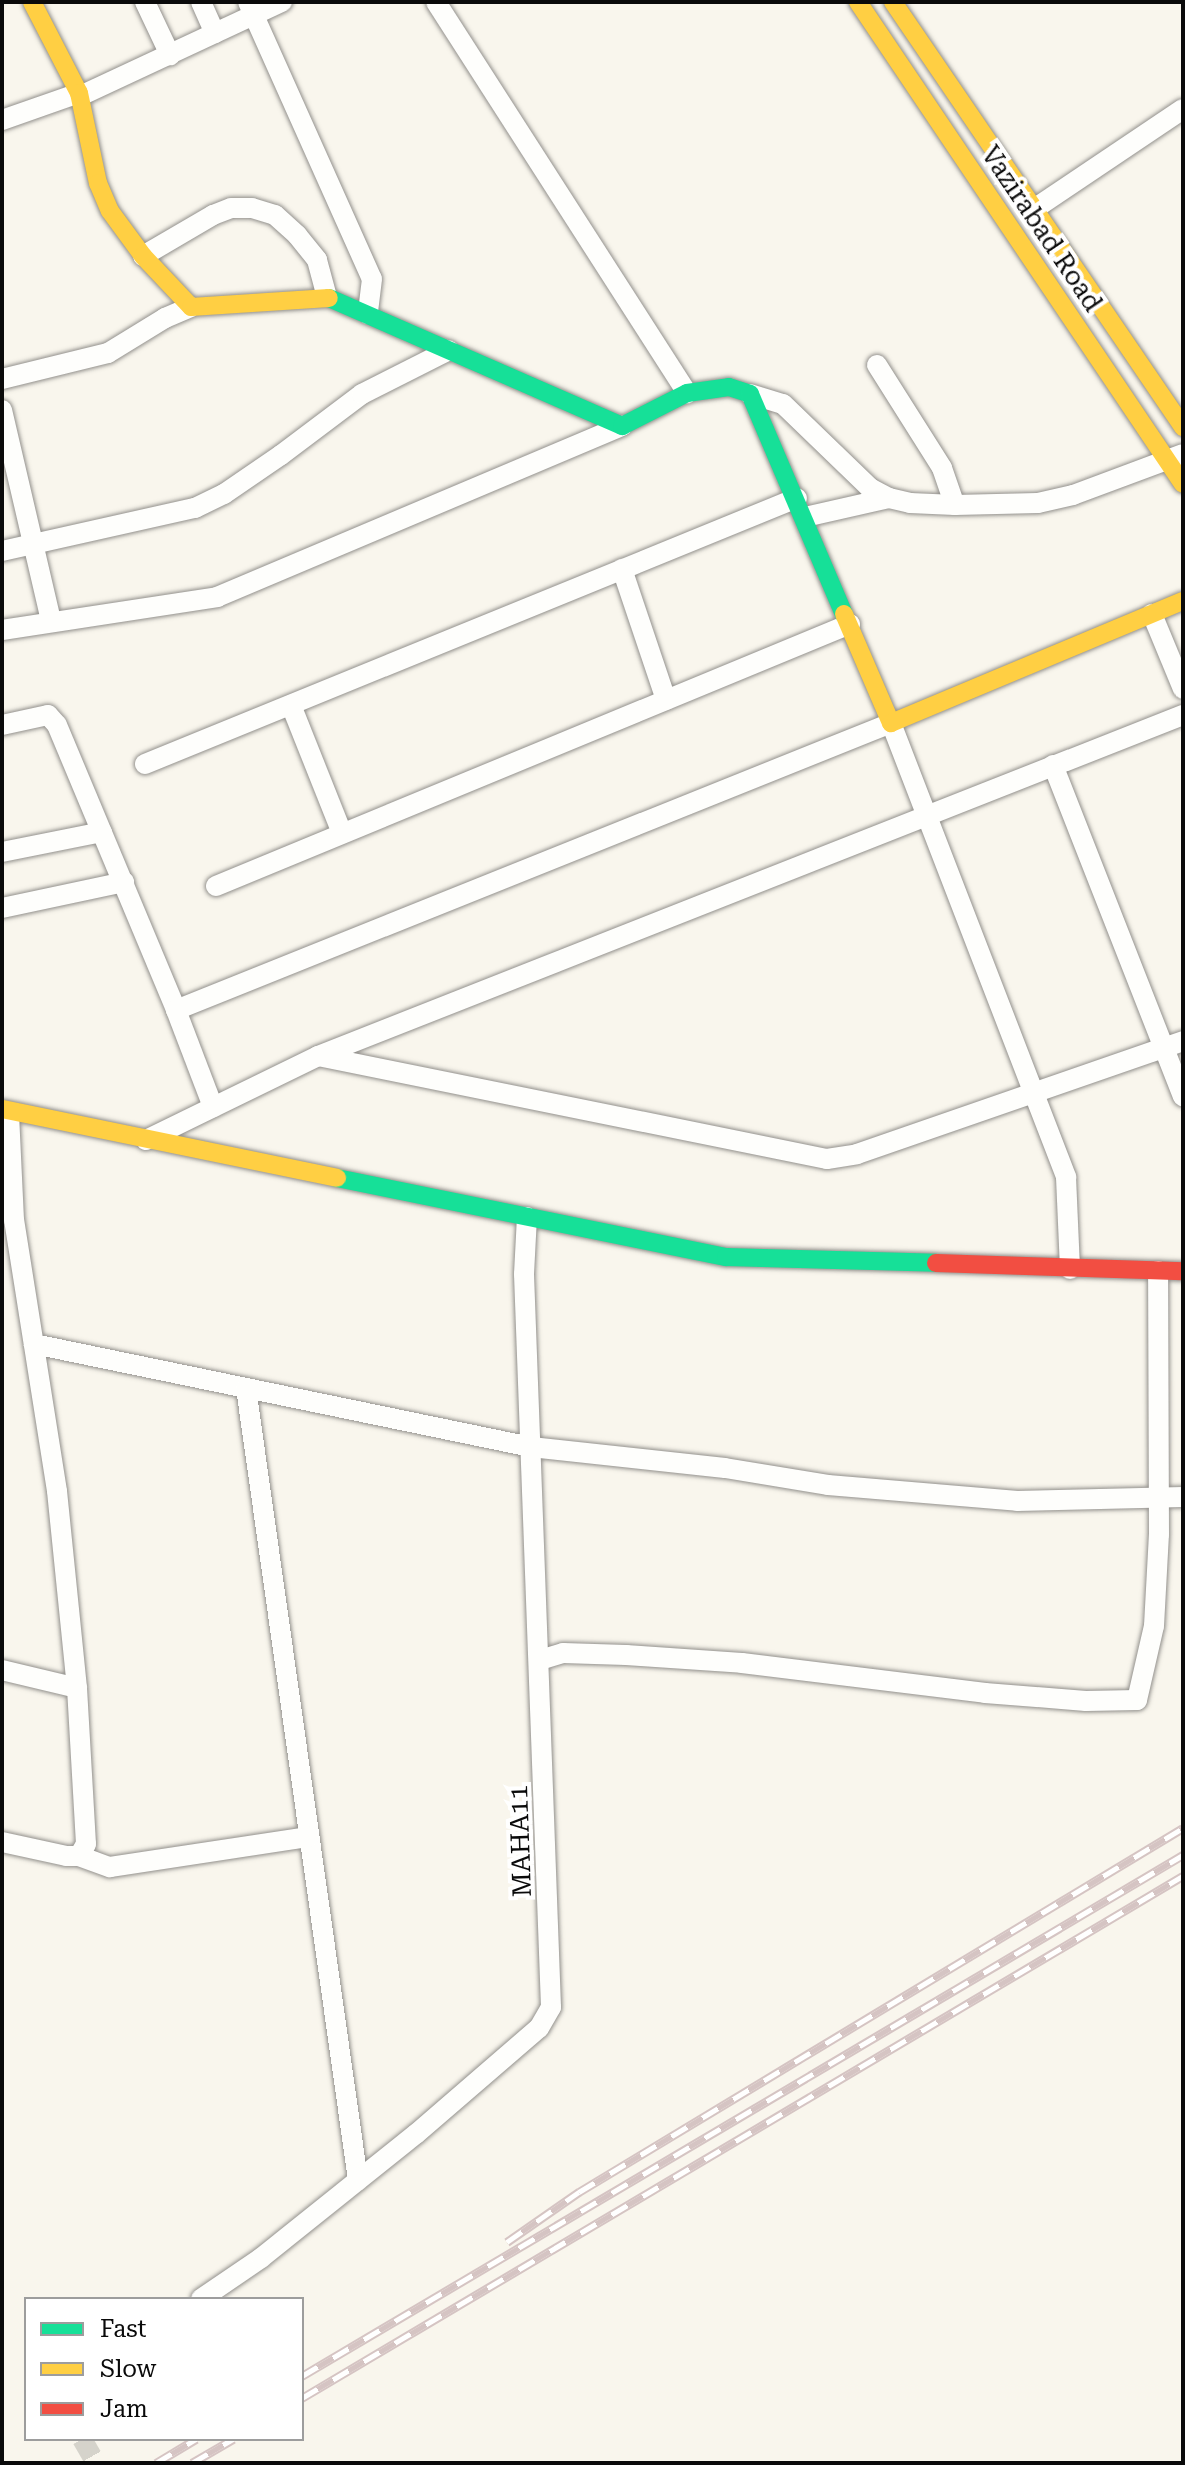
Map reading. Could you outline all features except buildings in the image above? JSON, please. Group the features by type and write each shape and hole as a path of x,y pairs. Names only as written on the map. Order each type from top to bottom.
{"street":[{"path":"32,2 79,94 98,183 110,211 143,256 191,307"},
{"path":"145,2 170,55"},
{"path":"201,2 215,33"},
{"path":"2,120 79,94 215,33 251,9 282,2"},
{"path":"436,2 687,393"},
{"name":"Vazirabad Road","path":"858,2 1174,457 1183,484"},
{"name":"Vazirabad Road","path":"893,2 1183,427"},
{"path":"251,9 372,279 368,314"},
{"path":"1034,209 1183,109"},
{"path":"143,256 213,215 231,208 252,208 275,215 297,235 317,260 327,297"},
{"path":"2,379 108,353 165,318 191,307 327,297 622,426"},
{"path":"2,551 33,541 195,508 224,494 362,394 449,350"},
{"path":"877,365 942,468 955,505"},
{"path":"2,630 51,620 217,597 622,426 687,393 729,387 783,404 870,488 889,498"},
{"path":"750,394 891,723 1066,1177 1070,1269"},
{"path":"2,410 51,620"},
{"path":"145,764 622,569 801,508 889,498 955,505 1038,503 1073,495 1174,457"},
{"path":"622,569 666,700"},
{"path":"176,1010 891,723 1183,601"},
{"path":"1152,614 1183,689"},
{"path":"216,886 850,624"},
{"path":"291,705 342,833"},
{"path":"2,725 48,715 54,719 124,882 213,1107"},
{"path":"146,1140 318,1056 1183,715"},
{"path":"1053,765 1174,1044 1183,1096"},
{"path":"2,852 102,832"},
{"path":"2,908 124,882"},
{"path":"318,1056 827,1159 857,1154 1035,1095 1174,1044"},
{"path":"79,1856 86,1844 77,1688 57,1491 7,1190 5,1110 726,1257 1183,1271"},
{"name":"MAHA11","path":"204,2297 261,2258 416,2134 547,2018 550,1992 540,1660 524,1274 527,1217"},
{"path":"540,1660 563,1653 626,1655 742,1663 985,1693 1086,1701 1137,1700 1154,1626 1158,1498 1158,1271"},
{"path":"34,1344 531,1447 725,1468 828,1485 1017,1501 1183,1497"},
{"path":"246,1388 358,2180"},
{"path":"2,1670 77,1688"},
{"path":"2,1842 79,1856 110,1867 309,1837"}],"tunnel":[{"path":"83,2441 96,2463"}],"railway":[{"path":"507,2242 579,2192 1183,1828"},
{"path":"304,2375 1183,1855"},
{"path":"304,2397 1183,1876"},
{"path":"156,2463 193,2441"},
{"path":"192,2463 230,2441"}],"traffic: fast":[{"path":"329,298 622,426 687,393 729,387 750,394 844,614"},
{"path":"337,1178 726,1257 936,1263"}],"traffic: slow":[{"path":"32,2 79,93 98,183 110,211 143,256 191,307 329,298"},
{"path":"858,2 1183,484"},
{"path":"893,2 1183,427"},
{"path":"844,614 891,723 1183,601"},
{"path":"2,1109 337,1178"}],"traffic: jam":[{"path":"936,1263 1183,1271"}]}
